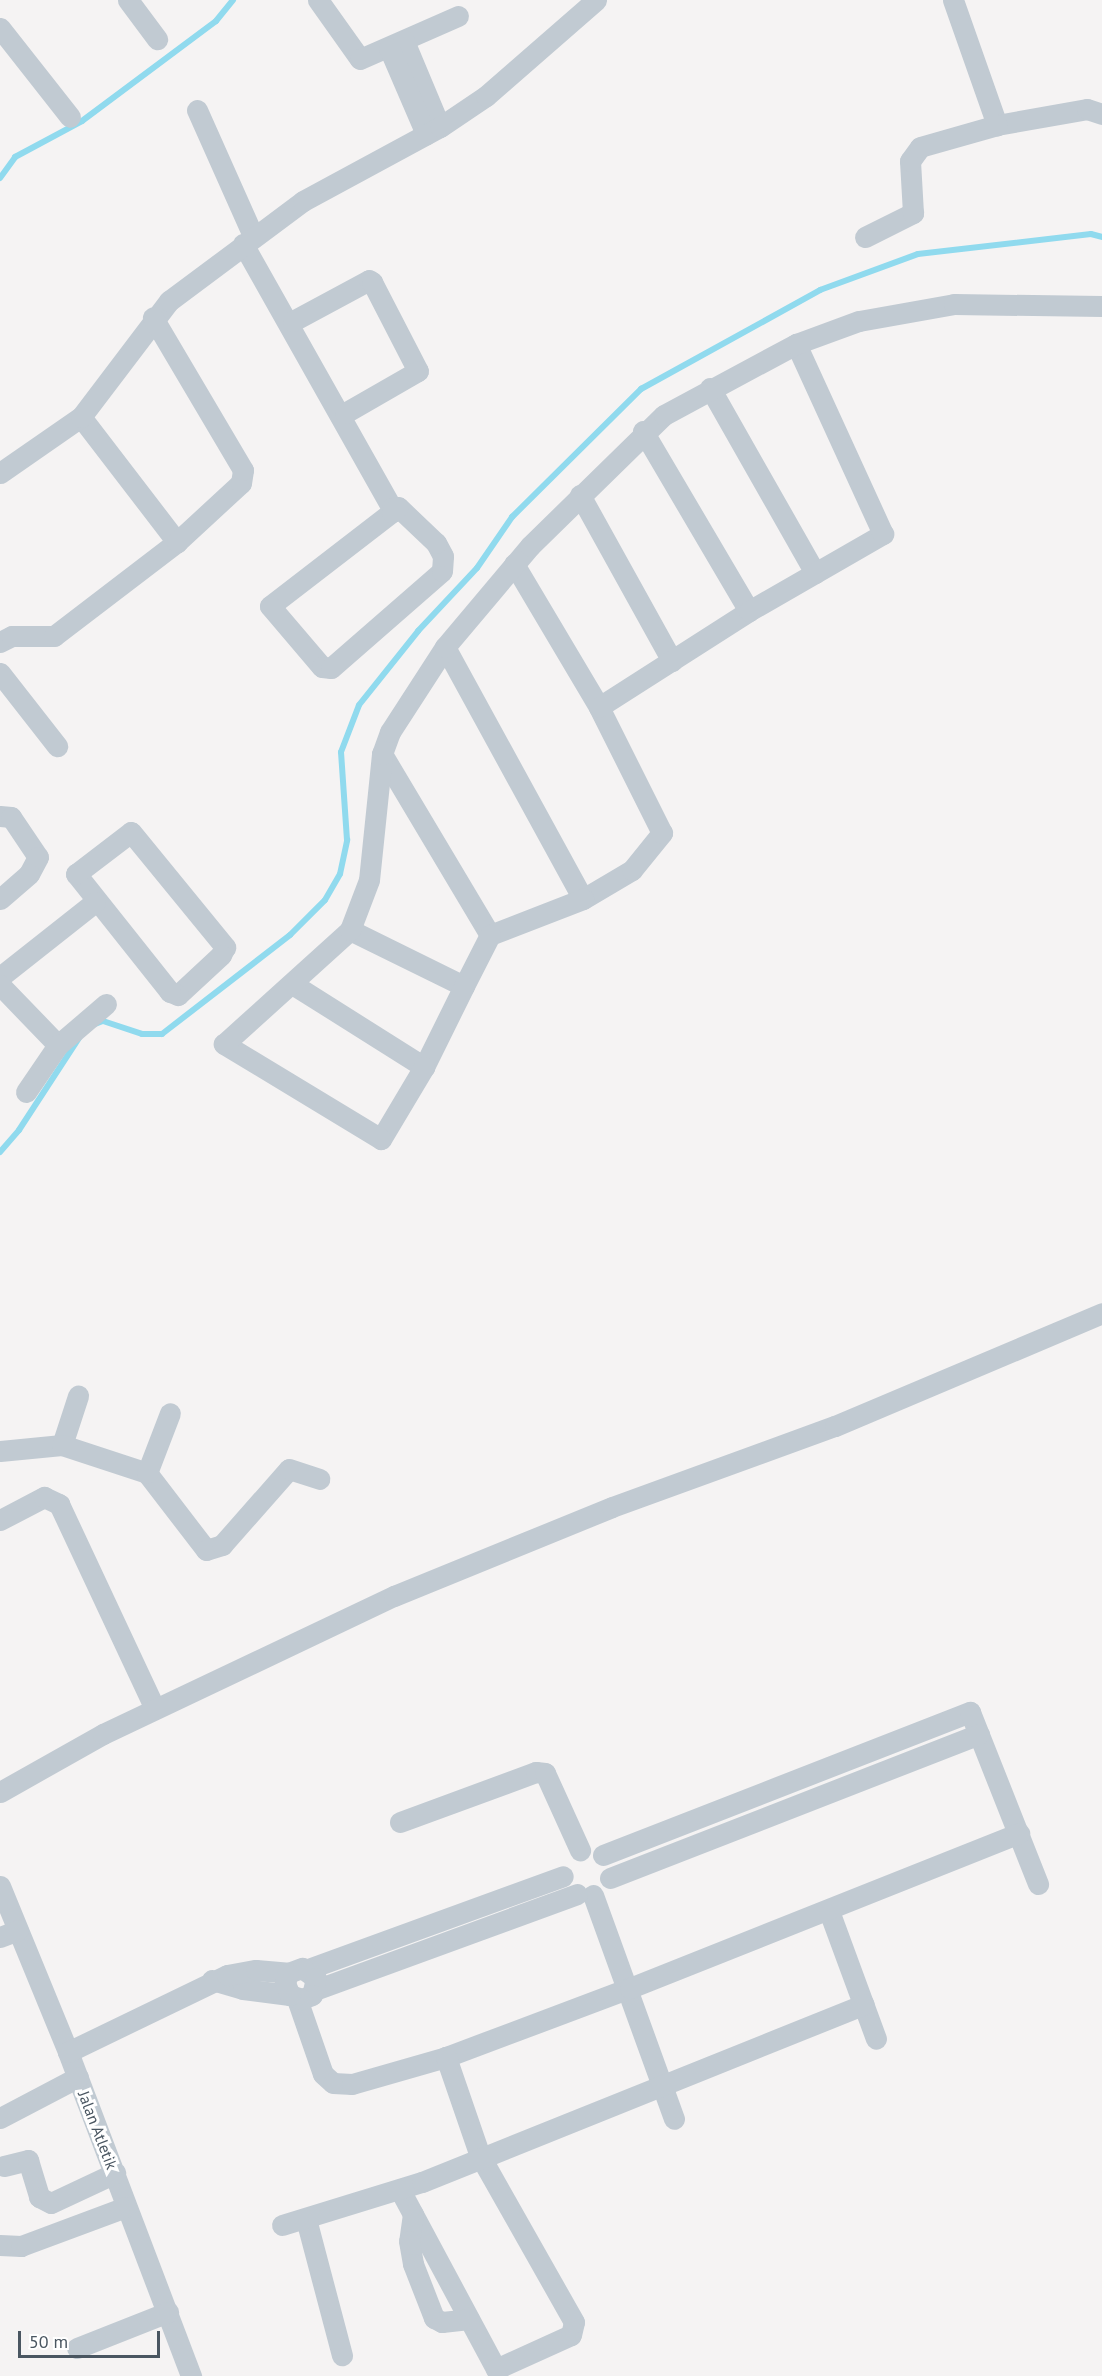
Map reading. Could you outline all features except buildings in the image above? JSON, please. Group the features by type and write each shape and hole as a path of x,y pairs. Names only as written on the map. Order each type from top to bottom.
{"street":[{"path":"128,0 157,39"},
{"path":"318,0 356,58 396,45 458,16"},
{"path":"0,473 81,417 153,318 169,301 303,201 433,131 486,96 596,0"},
{"path":"953,0 997,125"},
{"path":"0,28 70,117"},
{"path":"396,45 433,131"},
{"path":"865,237 913,213 913,153 920,147 997,125 1087,109 1102,114"},
{"path":"197,110 248,240 395,509 436,543 443,556 442,571 331,668 322,667 273,614 272,602 395,509"},
{"path":"248,240 345,413 395,509"},
{"path":"293,321 369,280 372,282 418,371 345,413"},
{"path":"514,564 599,707 662,833 632,870 583,899 490,935 424,1067 381,1139 226,1048 226,1041 294,985 350,930 369,880 382,754 390,732 445,647 514,564 643,431 710,388 796,344 859,321 954,304 1102,306"},
{"path":"0,642 12,636 54,636 177,542 244,476 153,318"},
{"path":"599,707 749,611 881,538 884,529 796,344"},
{"path":"710,388 815,573"},
{"path":"81,417 133,490 177,542"},
{"path":"643,431 749,611"},
{"path":"580,495 672,661"},
{"path":"445,647 583,899"},
{"path":"0,673 57,746"},
{"path":"382,754 490,935"},
{"path":"0,899 38,862 37,854 14,826"},
{"path":"131,832 225,949 175,995 95,902 76,872 131,832"},
{"path":"58,1045 2,988 95,902"},
{"path":"350,930 464,986"},
{"path":"294,985 424,1067"},
{"path":"26,1092 58,1045 106,1004"},
{"path":"0,1792 155,1709 415,1588 612,1507 835,1426 1102,1313"},
{"path":"63,1445 78,1396"},
{"path":"147,1473 170,1413"},
{"path":"0,1452 63,1445 147,1473 206,1550 222,1545 289,1469 319,1479"},
{"path":"0,1521 44,1497 59,1504 155,1709"},
{"path":"580,1850 603,1856 969,1712 1038,1884"},
{"path":"212,1980 243,1989 301,1994 585,1895 610,1878 979,1734"},
{"path":"400,1821 536,1772 545,1773 580,1850"},
{"path":"782,1785 791,1807"},
{"path":"563,1876 298,1971 285,1983 301,1994 323,2074 333,2083 352,2084 446,2056 829,1911 1019,1833"},
{"path":"563,1876 567,1860 580,1850"},
{"path":"603,1856 610,1878"},
{"path":"563,1876 585,1895 630,1988 674,2119"},
{"name":"Jalan Atletik","path":"0,1886 9,1933 68,2052 191,2376"},
{"path":"829,1911 876,2039"},
{"path":"68,2052 212,1980 256,1970 298,1971 316,1978 301,1994"},
{"path":"282,2225 400,2190 864,2004"},
{"path":"400,2190 494,2366 500,2370 569,2337 575,2328 480,2156 446,2056"},
{"path":"0,2118 78,2078"},
{"path":"4,2166 28,2160 39,2197 51,2203 115,2173"},
{"path":"0,2245 21,2246 126,2207"},
{"path":"413,2214 409,2241 413,2264 434,2318 442,2322 469,2319"},
{"path":"306,2219 342,2355"},
{"path":"77,2348 168,2312"}],"waterway":[{"path":"0,178 15,157 82,121 216,21 233,0"},
{"path":"95,1024 103,1021 142,1034 162,1034 290,935 325,900 340,874 347,840 341,752 359,705 418,631 477,568 512,517 641,389 820,290 918,254 1091,234 1102,237"},
{"path":"0,1152 19,1130 79,1038"}]}
